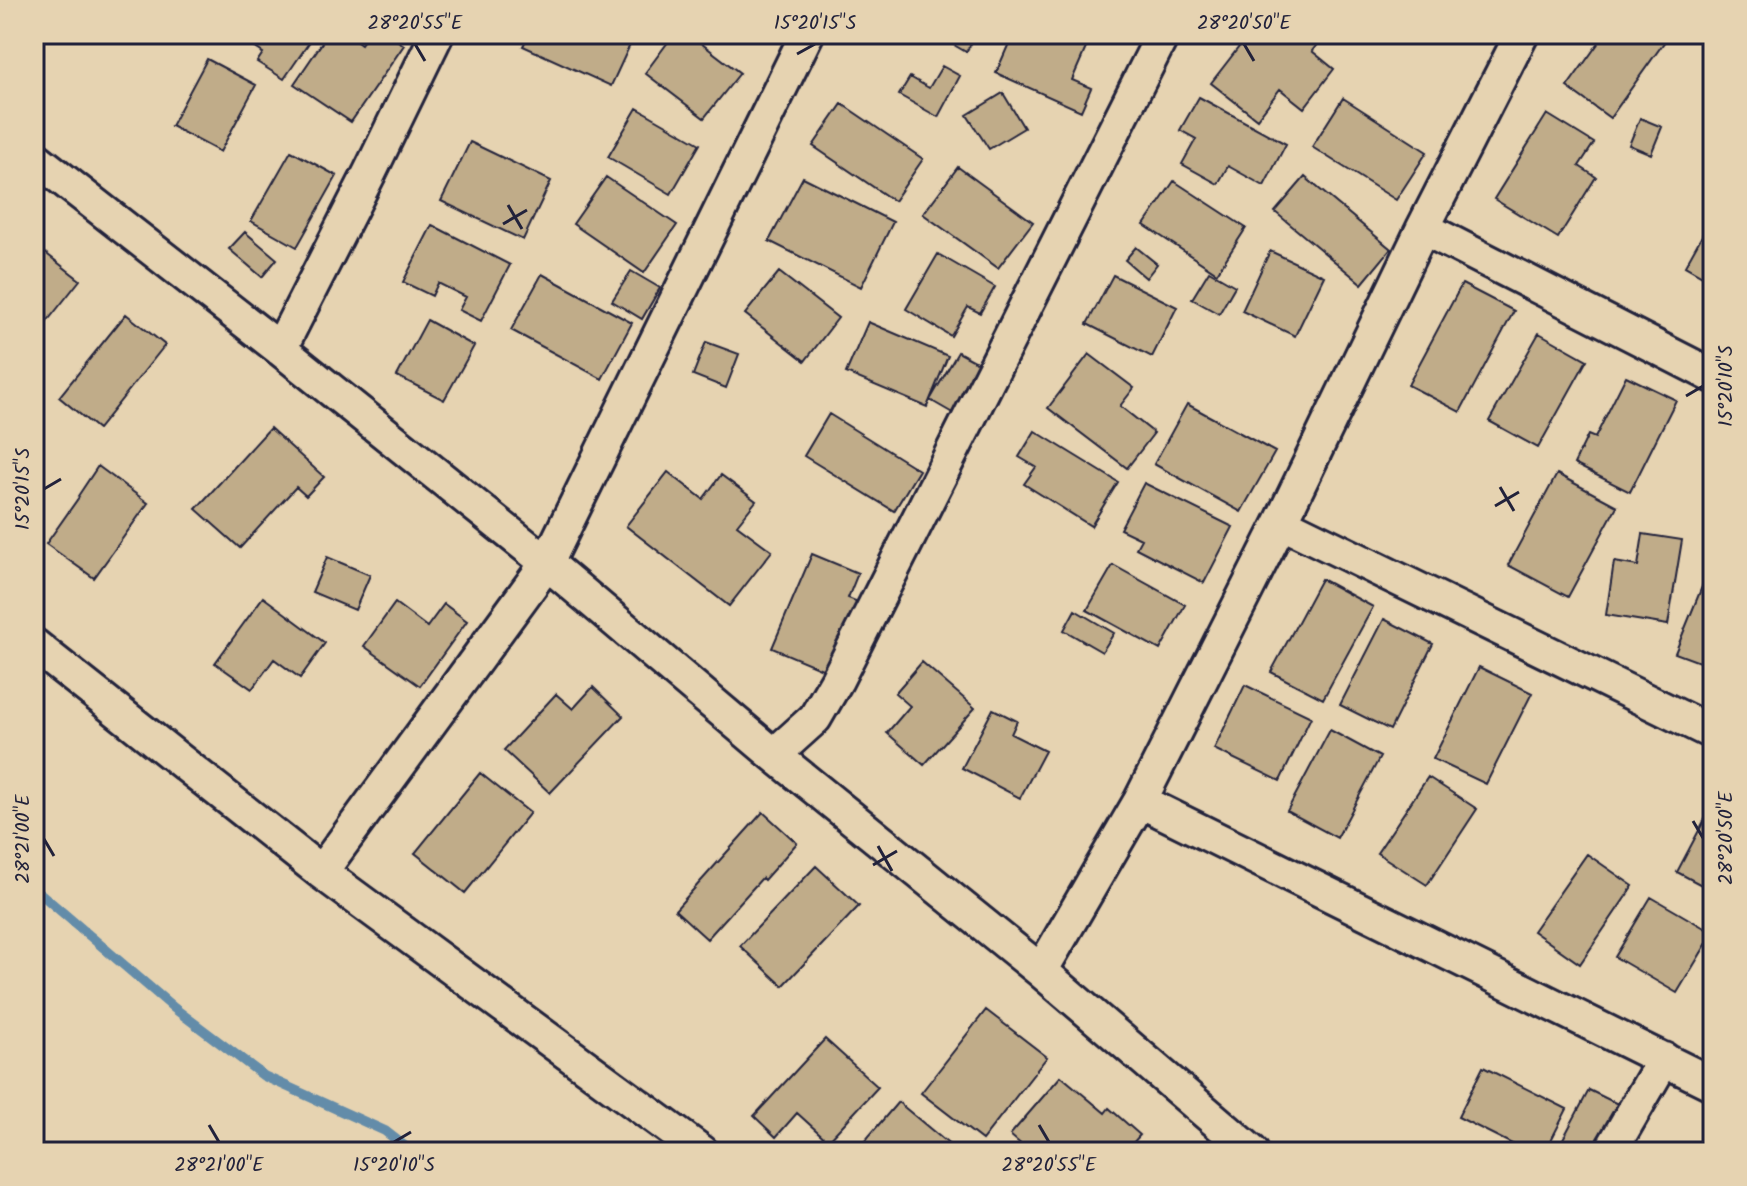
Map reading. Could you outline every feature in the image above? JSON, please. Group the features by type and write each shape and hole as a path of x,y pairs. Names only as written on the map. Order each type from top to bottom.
{"street":[{"path":"280,349 437,34"},
{"path":"321,872 547,563 807,34"},
{"path":"774,755 815,718 837,680 1163,34"},
{"path":"1041,971 1140,801 1522,34"},
{"path":"34,157 547,563 774,755 1041,971 1252,1152"},
{"path":"1423,228 1713,376"},
{"path":"1281,522 1713,733"},
{"path":"34,645 321,872 702,1152"},
{"path":"1140,801 1713,1084"},
{"path":"1610,1152 1664,1059"}],"building":[{"path":"234,34 315,34 284,79 257,62 263,53"},
{"path":"328,34 348,34 361,44 368,34 388,34 404,45 351,122 294,84"},
{"path":"529,34 635,34 611,86 523,46"},
{"path":"674,34 689,34 740,73 704,118 645,73"},
{"path":"935,34 977,34 966,52"},
{"path":"1013,34 1072,34 1089,41 1072,80 1091,88 1081,111 996,73"},
{"path":"1249,34 1325,34 1312,51 1334,69 1304,108 1280,89 1257,119 1211,83"},
{"path":"1605,34 1670,34 1610,118 1567,87"},
{"path":"207,59 256,85 220,152 171,126"},
{"path":"942,66 960,76 938,117 899,95 910,77 929,88"},
{"path":"1003,93 1024,128 989,149 967,115"},
{"path":"1199,97 1286,144 1264,186 1228,166 1218,184 1182,164 1196,139 1180,130"},
{"path":"1343,98 1427,152 1396,200 1312,147"},
{"path":"842,104 923,159 894,201 813,146"},
{"path":"637,108 700,144 671,194 608,157"},
{"path":"1547,114 1594,143 1579,166 1596,177 1558,238 1494,199"},
{"path":"1640,118 1662,127 1651,154 1629,145"},
{"path":"470,142 551,181 523,240 441,201"},
{"path":"291,151 337,176 297,247 251,221"},
{"path":"958,167 1033,222 998,268 923,214"},
{"path":"606,177 677,225 644,273 573,224"},
{"path":"803,177 893,222 861,287 769,241"},
{"path":"1305,177 1391,249 1362,284 1275,212"},
{"path":"1174,181 1246,228 1217,273 1144,225"},
{"path":"1713,216 1713,282 1685,266"},
{"path":"432,225 510,265 481,321 459,310 466,297 438,283 432,296 403,282"},
{"path":"245,232 277,259 262,277 229,249"},
{"path":"1136,247 1157,264 1146,278 1125,260"},
{"path":"39,248 80,280 34,338 34,255"},
{"path":"1270,251 1324,276 1295,336 1242,311"},
{"path":"938,254 995,287 980,313 968,307 951,336 906,309"},
{"path":"631,271 660,288 642,319 612,301"},
{"path":"1209,271 1235,286 1219,314 1192,299"},
{"path":"779,272 838,318 805,361 745,314"},
{"path":"542,274 632,323 602,379 511,330"},
{"path":"1113,275 1177,307 1152,357 1087,324"},
{"path":"1462,284 1514,311 1460,412 1408,385"},
{"path":"126,314 165,345 98,429 59,397"},
{"path":"427,320 474,346 444,400 397,376"},
{"path":"868,322 948,356 927,407 846,373"},
{"path":"1539,333 1587,360 1538,448 1489,421"},
{"path":"706,342 739,354 726,388 693,375"},
{"path":"958,352 984,366 956,415 930,400"},
{"path":"1089,354 1134,388 1120,406 1154,433 1127,468 1048,408"},
{"path":"1626,376 1676,400 1630,492 1574,464 1588,435 1595,438"},
{"path":"1187,404 1275,452 1241,512 1154,464"},
{"path":"829,414 919,470 894,511 804,456"},
{"path":"270,428 324,477 306,496 296,487 240,548 196,509"},
{"path":"1035,431 1118,482 1091,526 1024,484 1036,467 1019,457"},
{"path":"98,466 148,503 94,578 46,544"},
{"path":"668,472 703,499 721,475 756,501 737,525 772,551 729,606 626,526"},
{"path":"1557,474 1617,506 1568,597 1508,565"},
{"path":"1144,483 1233,527 1204,583 1136,548 1141,539 1120,529"},
{"path":"1643,534 1682,540 1668,625 1606,615 1614,562 1638,566"},
{"path":"812,554 858,573 848,598 863,604 834,674 772,648"},
{"path":"327,557 370,575 355,610 312,592"},
{"path":"1113,565 1185,605 1160,650 1087,610"},
{"path":"1710,567 1713,568 1713,667 1675,653"},
{"path":"1321,579 1373,607 1323,699 1271,672"},
{"path":"263,597 325,643 300,678 274,659 252,689 215,663"},
{"path":"395,603 427,627 444,604 467,621 420,686 364,646"},
{"path":"1075,610 1114,633 1102,652 1064,630"},
{"path":"1384,619 1433,644 1390,730 1340,705"},
{"path":"922,662 975,708 924,765 887,733 910,706 895,693"},
{"path":"1479,667 1532,693 1486,784 1433,759"},
{"path":"1245,685 1311,717 1280,781 1214,749"},
{"path":"593,687 623,716 550,793 504,750 556,694 573,709"},
{"path":"993,709 1017,721 1011,734 1045,751 1020,798 962,768"},
{"path":"1330,730 1380,757 1337,838 1287,811"},
{"path":"480,773 530,813 465,893 415,853"},
{"path":"1428,777 1477,809 1427,885 1377,853"},
{"path":"1713,804 1713,891 1677,872"},
{"path":"763,812 797,843 707,939 675,910"},
{"path":"1587,854 1633,886 1580,964 1533,931"},
{"path":"816,866 859,906 783,986 740,946"},
{"path":"1651,897 1713,933 1677,993 1615,957"},
{"path":"986,1010 1047,1057 982,1140 921,1093"},
{"path":"825,1039 878,1087 828,1141 797,1113 776,1137 754,1116"},
{"path":"1483,1067 1567,1109 1545,1152 1528,1152 1458,1117"},
{"path":"1061,1076 1105,1113 1109,1108 1140,1135 1125,1152 1030,1152 1010,1135"},
{"path":"1589,1090 1624,1107 1600,1152 1556,1152"},
{"path":"898,1102 958,1152 862,1152 858,1149"}],"waterway":[{"path":"34,888 174,1008 264,1076 385,1131 412,1152"}]}
